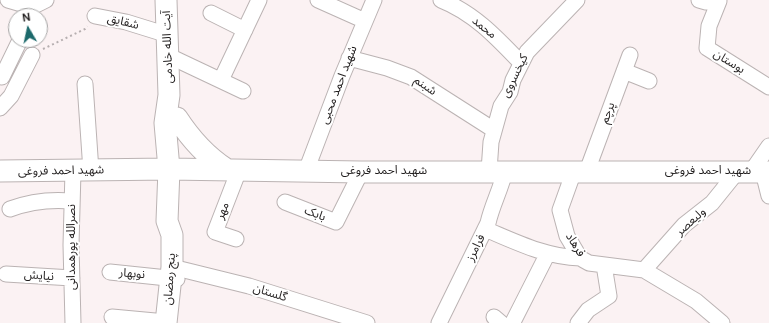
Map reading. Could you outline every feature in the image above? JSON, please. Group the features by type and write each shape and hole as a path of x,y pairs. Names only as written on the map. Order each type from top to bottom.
{"main road":[{"name":"آیت الله خادمی","path":"166,0 169,56 169,95 174,169"},
{"path":"129,170 140,164 156,148 163,138 171,120 215,162 233,169"},
{"name":"پنج رمضان","path":"166,322 173,274 172,235 167,220 174,169"},
{"name":"پنج رمضان","path":"172,235 179,220 174,169"},
{"name":"شهید احمد فروغی","path":"0,171 233,169 361,172 755,172"},
{"path":"129,170 150,181 168,209"}],"street":[{"path":"8,0 32,7 40,6"},
{"path":"221,80 259,0"},
{"path":"318,0 365,21"},
{"name":"شهید احمد محبی","path":"306,171 349,58 374,0"},
{"name":"محمد","path":"441,0 451,4 484,25 521,63"},
{"name":"کیخسروی","path":"497,171 491,142 501,106 510,92 513,80 527,52 577,0"},
{"name":"بوستان","path":"701,0 719,1 709,26 707,48 769,87"},
{"path":"211,13 245,30"},
{"name":"شقایق","path":"95,16 126,22 168,35"},
{"path":"2,77 16,48"},
{"path":"0,108 11,96 32,55"},
{"name":"پرچم","path":"580,171 630,55"},
{"path":"169,56 243,91"},
{"name":"شبنم","path":"349,58 388,68 411,77 446,101 494,130"},
{"path":"624,71 649,81"},
{"name":"نصرالله پورهمدانی","path":"73,323 72,201 82,171 85,84"},
{"name":"ولیعصر","path":"644,270 684,225 755,172 769,146"},
{"name":"مهر","path":"233,169 215,232 236,239"},
{"name":"فرامرز","path":"439,323 485,229 492,207 501,188 497,171"},
{"name":"فرهاد","path":"580,171 560,210 567,236 580,258 589,263 644,270"},
{"name":"بابک","path":"285,202 336,222 361,172"},
{"path":"755,172 769,196"},
{"path":"10,209 29,202 53,199 72,201"},
{"path":"485,229 522,245 562,258 580,258"},
{"path":"507,322 548,253"},
{"path":"578,323 588,310 609,296 604,265"},
{"path":"644,270 696,301 722,323"},
{"name":"نوبهار","path":"110,272 173,274"},
{"name":"نیایش","path":"6,274 72,278"},
{"name":"گلستان","path":"173,274 249,286 367,323"},
{"path":"112,317 166,322"}],"path":[{"name":"شقایق","path":"32,55 85,29 95,16"}]}
